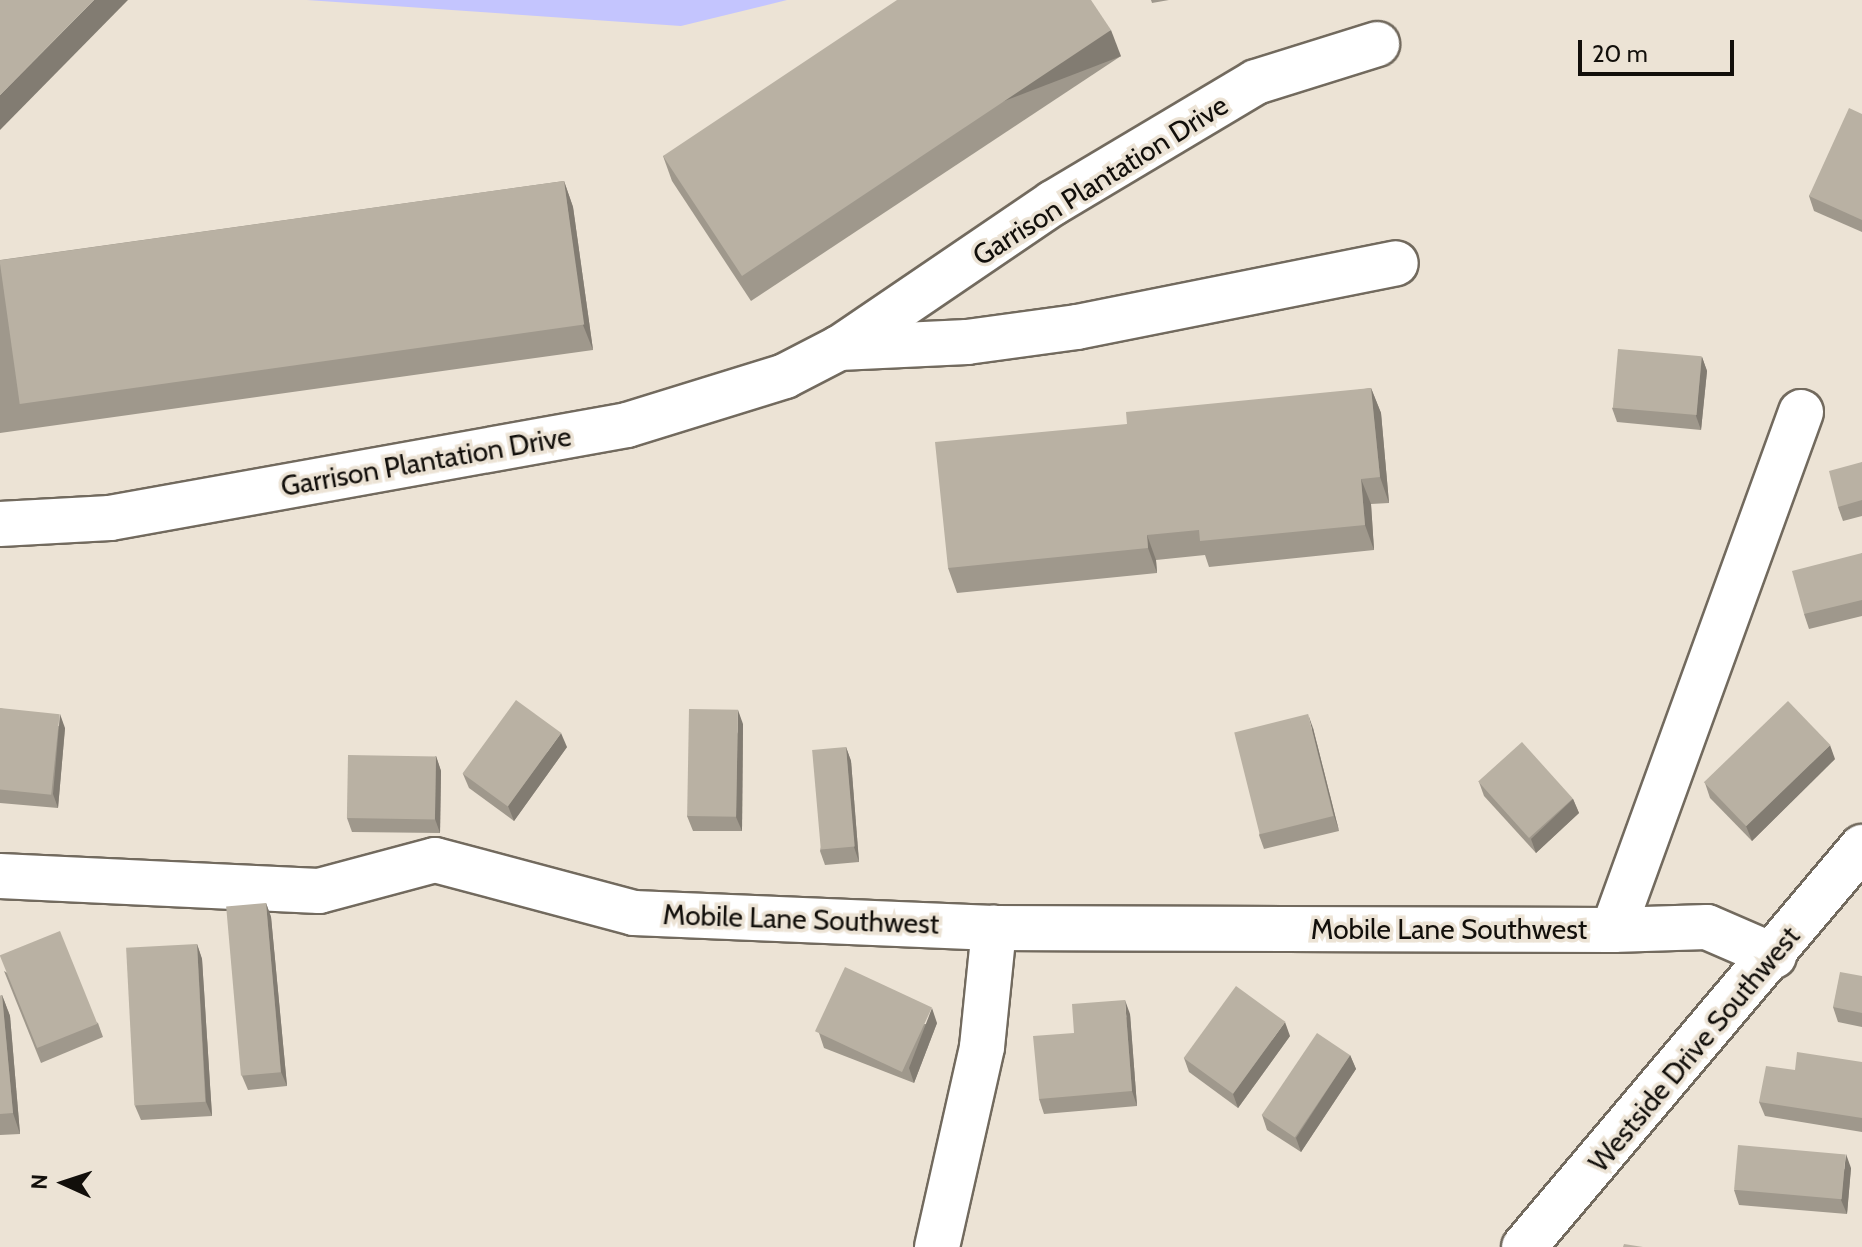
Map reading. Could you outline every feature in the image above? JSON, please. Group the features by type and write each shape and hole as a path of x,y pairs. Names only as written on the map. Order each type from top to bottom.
{"street":[{"name":"Garrison Plantation Drive","path":"0,524 110,518 627,425 785,376 839,348 1053,203 1256,82 1377,44"},
{"name":"Garrison Plantation Drive","path":"839,348 967,342 1077,327 1396,263"},
{"name":"Mobile Lane Southwest","path":"1613,930 1801,412"},
{"name":"Westside Drive Southwest","path":"1524,1247 1774,956 1862,847"},
{"name":"Mobile Lane Southwest","path":"0,876 319,891 435,860 634,913 994,928 1613,930 1707,927 1741,935 1774,956"},
{"path":"937,1247 982,1047 994,928"}],"water":[{"path":"307,0 787,0 681,26"}],"building":[{"path":"0,0 94,0 0,95"},
{"path":"897,0 1091,0 1111,30 742,276 663,156"},
{"path":"1849,108 1862,114 1862,220 1809,196"},
{"path":"564,181 584,325 20,404 0,260"},
{"path":"1618,349 1702,356 1697,415 1613,408"},
{"path":"1371,388 1380,477 1361,479 1365,525 1200,541 1199,530 1147,535 1148,548 948,568 935,442 1127,424 1126,412"},
{"path":"1862,462 1862,500 1838,507 1829,471"},
{"path":"1862,553 1862,600 1804,614 1792,571"},
{"path":"516,700 561,733 508,807 463,774"},
{"path":"1788,701 1830,745 1746,826 1704,782"},
{"path":"0,708 60,714 51,795 0,789"},
{"path":"689,709 738,710 736,817 687,816"},
{"path":"1308,714 1333,816 1260,834 1234,732"},
{"path":"1522,742 1573,798 1529,838 1478,781"},
{"path":"846,747 855,847 821,850 812,750"},
{"path":"348,755 436,757 435,820 347,818"},
{"path":"266,903 281,1072 241,1076 226,906"},
{"path":"60,931 97,1024 37,1048 0,955"},
{"path":"197,944 205,1102 134,1105 126,948"},
{"path":"845,967 932,1008 902,1072 815,1031"},
{"path":"1840,972 1862,976 1862,1013 1833,1007"},
{"path":"1236,986 1285,1022 1233,1094 1184,1058"},
{"path":"0,996 13,1113 0,1114"},
{"path":"1125,1000 1132,1091 1039,1099 1033,1036 1074,1033 1072,1004"},
{"path":"1317,1033 1350,1055 1295,1137 1262,1115"},
{"path":"1797,1052 1862,1062 1862,1118 1759,1102 1766,1066 1795,1070"},
{"path":"1738,1145 1846,1154 1842,1199 1734,1190"}]}
